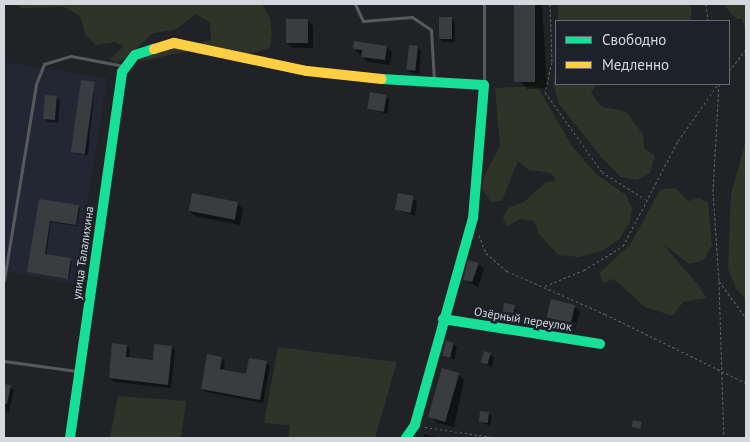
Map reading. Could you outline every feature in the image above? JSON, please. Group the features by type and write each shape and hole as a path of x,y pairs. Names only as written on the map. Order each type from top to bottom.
{"street":[{"path":"123,69 135,55 174,43 306,71 484,85 473,218 443,319 415,425 406,438"},
{"name":"улица Талалихина","path":"70,438 123,69"},
{"name":"Озёрный переулок","path":"443,319 600,344"}],"lane":[{"path":"355,4 363,21 412,17 431,30 434,82"},
{"path":"484,4 486,34 484,85"},
{"path":"4,280 36,84 44,64 71,56 123,69"},
{"path":"4,361 80,371"}],"path":[{"path":"550,4 552,62 545,92 602,172 646,200"},
{"path":"706,4 708,20"},
{"path":"746,49 746,64"},
{"path":"730,70 745,53"},
{"path":"544,286 584,270 623,246 678,141 717,85"},
{"path":"718,85 713,193 720,281 724,438"},
{"path":"473,218 486,253 507,271 544,286 722,369 746,383"},
{"path":"720,281 746,318"},
{"path":"415,425 499,438"}],"shaded area":[{"path":"4,62 107,78 75,284 4,271"}],"green space":[{"path":"17,4 262,4 270,18 272,34 270,48 243,56 188,51 142,61 138,58 211,40 210,23 196,14 175,30 153,33 130,55 116,63 110,59 124,46 115,42 96,45 85,34 80,16 64,7 22,8"},
{"path":"558,4 691,4 691,20 558,20"},
{"path":"723,4 746,4 746,32 742,19 736,19"},
{"path":"555,73 555,85 595,85 591,93 602,107 625,111 643,134 644,148 655,156 650,173 637,180 621,177 602,158 559,104 553,84"},
{"path":"537,86 572,146 596,174 626,195 632,208 630,222 619,239 602,251 579,257 558,255 539,234 534,221 519,219 507,227 503,218 508,208 524,202 546,182 556,181 551,173 529,170 518,161 502,201 491,202 482,189 484,176 500,146 495,88"},
{"path":"746,140 746,300 736,288 728,269 731,194"},
{"path":"675,188 688,201 699,198 708,202 712,245 704,260 689,264 661,242 699,286 706,298 683,302 673,316 645,307 614,279 603,283 599,273 630,245 660,190"},
{"path":"278,347 397,362 375,438 288,438 290,425 264,423"},
{"path":"118,396 186,401 181,438 110,438"}],"building":[{"path":"514,4 535,4 535,82 514,82"},
{"path":"439,17 452,17 452,39 439,39"},
{"path":"286,19 308,19 308,43 286,43"},
{"path":"354,41 387,46 385,60 361,57 362,50 353,49"},
{"path":"409,45 418,46 415,71 406,70"},
{"path":"81,80 95,82 85,154 71,152"},
{"path":"370,92 387,95 384,112 367,109"},
{"path":"45,95 57,96 55,120 43,119"},
{"path":"192,193 238,202 235,220 189,211"},
{"path":"398,193 414,196 410,213 395,210"},
{"path":"39,199 79,205 76,225 50,221 45,254 71,258 68,279 27,272"},
{"path":"468,260 479,263 472,282 463,280"},
{"path":"551,299 575,305 571,323 546,317"},
{"path":"504,303 515,305 513,317 502,315"},
{"path":"446,341 454,343 450,357 442,356"},
{"path":"112,343 127,345 126,357 153,360 154,344 172,346 168,385 109,378"},
{"path":"484,351 491,353 487,364 481,363"},
{"path":"207,354 222,357 220,369 246,374 249,358 267,361 260,400 201,389"},
{"path":"442,368 459,373 445,422 428,417"},
{"path":"4,384 11,385 7,404 4,404"},
{"path":"480,411 489,412 488,423 479,422"},
{"path":"633,420 642,422 640,429 631,427"}],"traffic: fast":[{"path":"70,438 122,72 135,55 154,49"},
{"path":"382,79 484,85 473,218 415,425 406,438"},
{"path":"443,319 600,344"}],"traffic: slow":[{"path":"154,49 174,43 307,71 382,79"}]}
